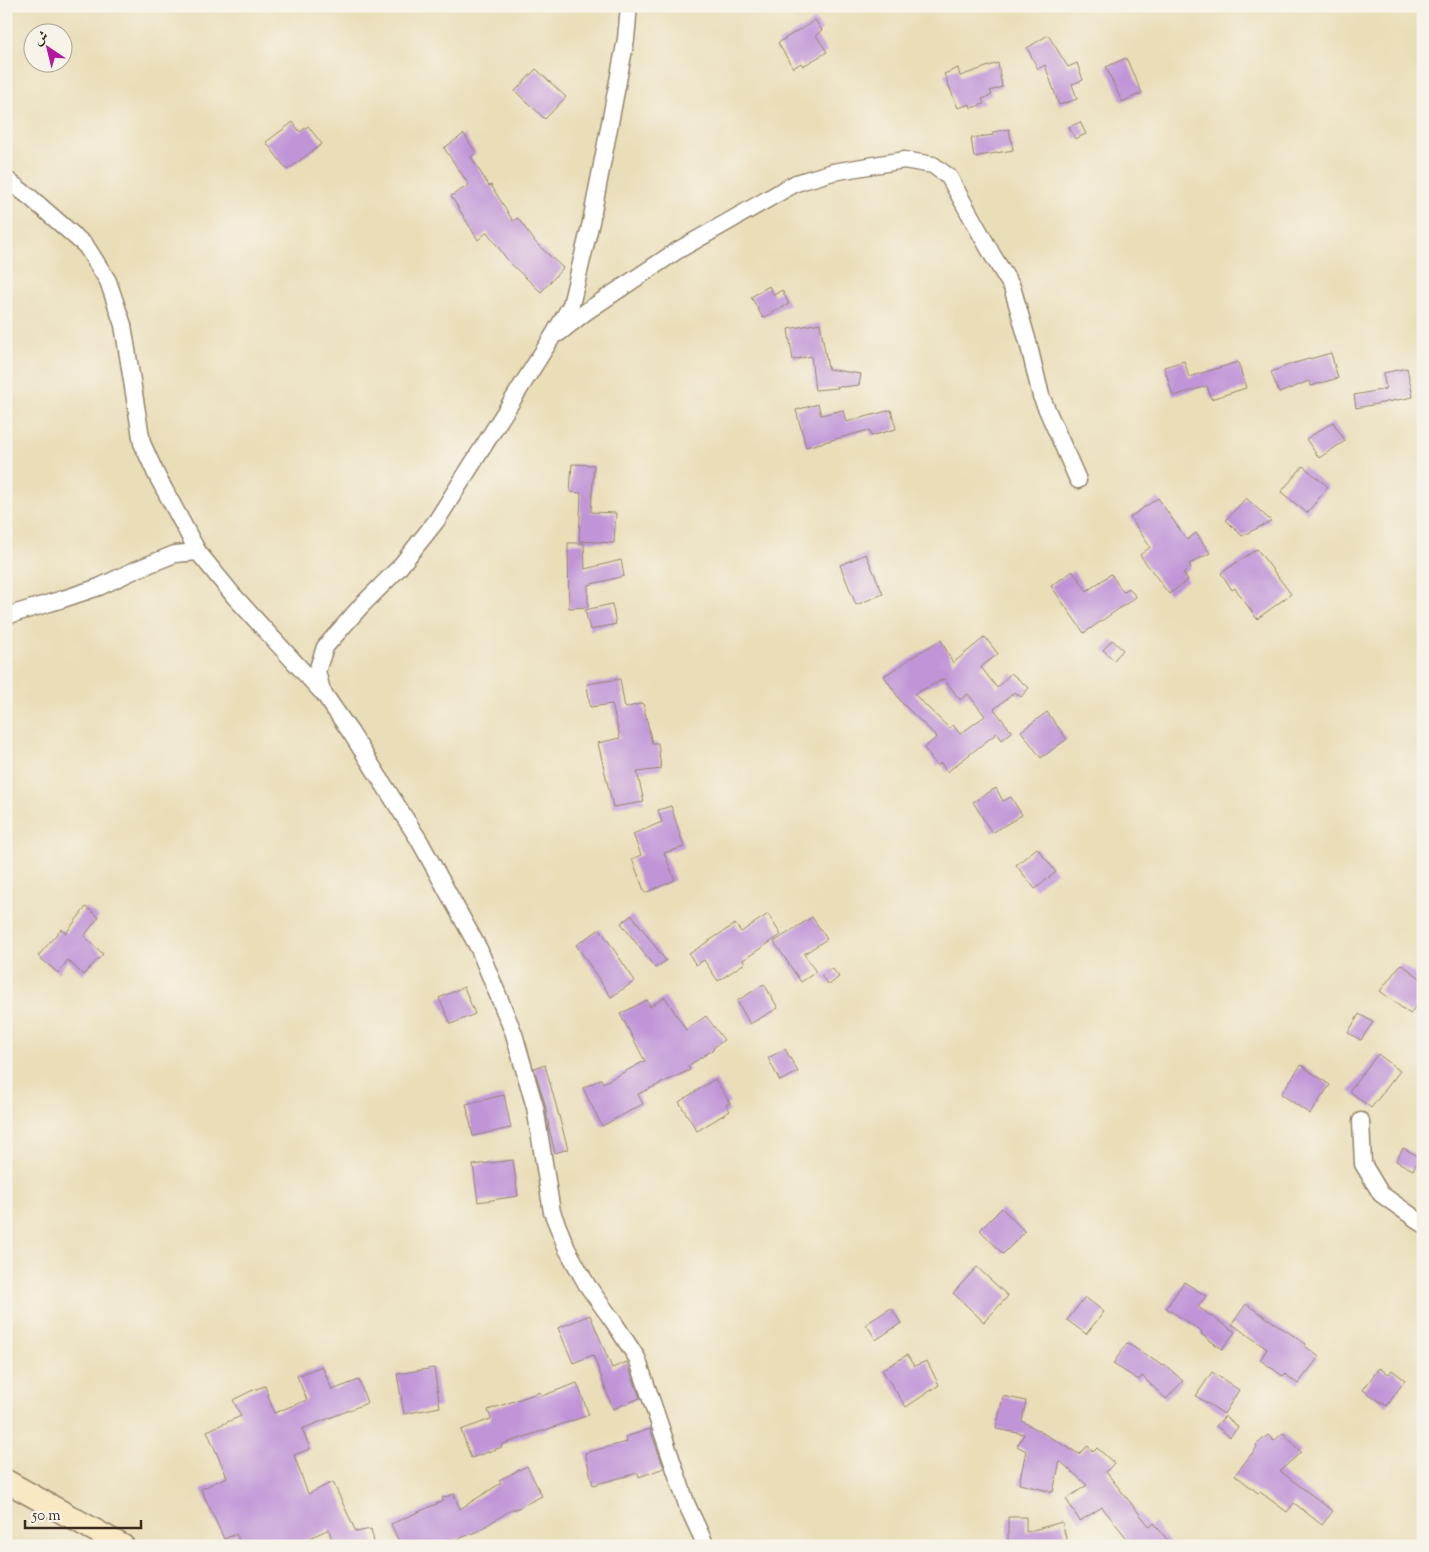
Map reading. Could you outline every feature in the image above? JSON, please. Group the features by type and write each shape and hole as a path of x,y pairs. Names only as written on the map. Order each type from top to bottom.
{"street":[{"path":"322,691 317,671 325,647 361,606 398,569 438,520 571,305 586,240 626,39 629,6"},
{"path":"551,339 587,311 674,252 796,183 833,172 904,160 933,165 949,177 1012,287 1041,396 1078,480"},
{"path":"6,178 86,246 108,282 123,326 142,442 156,474 198,552 234,596 322,691 351,732 419,840 479,949 514,1034 536,1107 552,1212 567,1249 587,1286 637,1358 687,1505 706,1546"},
{"path":"6,616 99,586 175,554 198,552"},
{"path":"1361,1121 1363,1164 1381,1194 1423,1224"},
{"path":"6,1481 123,1546"}],"building":[{"path":"815,20 822,30 816,35 827,52 803,66 801,63 793,68 778,43"},
{"path":"1048,35 1068,67 1077,63 1083,80 1072,84 1077,99 1059,105 1045,65 1038,69 1027,48"},
{"path":"1126,58 1142,93 1122,102 1106,67"},
{"path":"998,63 1002,87 990,91 992,95 982,99 984,104 971,108 970,104 958,108 944,74 958,68 960,76"},
{"path":"536,69 566,97 545,119 515,91"},
{"path":"293,122 300,132 308,126 322,144 287,170 266,142"},
{"path":"1080,122 1086,134 1075,139 1069,127"},
{"path":"1009,129 1013,150 974,157 971,138 993,135 993,132"},
{"path":"464,134 476,153 471,157 513,221 518,218 536,243 563,268 541,292 509,262 487,232 478,240 451,196 469,185 444,148"},
{"path":"769,286 774,295 782,290 789,304 763,318 751,297"},
{"path":"820,323 828,369 861,374 859,385 815,390 811,356 793,360 788,329"},
{"path":"1331,353 1338,378 1311,386 1309,381 1279,393 1271,372 1291,364"},
{"path":"1184,361 1189,377 1238,362 1246,388 1211,399 1207,386 1173,396 1164,367"},
{"path":"1407,368 1413,397 1356,408 1354,395 1386,389 1383,373"},
{"path":"818,404 821,415 843,410 846,422 891,410 896,429 871,436 869,430 806,447 796,410"},
{"path":"1333,422 1345,441 1319,458 1306,439"},
{"path":"572,464 594,465 591,512 616,513 614,543 579,541 581,493 570,492"},
{"path":"1303,466 1328,487 1307,513 1281,492"},
{"path":"1158,498 1187,540 1196,533 1210,553 1189,564 1191,567 1183,573 1188,580 1169,594 1140,555 1150,547 1130,517"},
{"path":"1246,498 1271,521 1242,536 1226,520"},
{"path":"568,543 584,543 585,569 621,560 624,576 588,585 588,607 569,608"},
{"path":"1257,549 1291,594 1257,619 1235,588 1232,590 1221,573"},
{"path":"866,554 883,594 856,605 840,565"},
{"path":"1073,571 1087,591 1111,574 1123,592 1129,588 1136,597 1084,633 1051,586"},
{"path":"612,604 616,624 590,630 585,610"},
{"path":"985,637 998,654 981,667 997,688 1011,673 1029,688 1021,697 1015,692 994,709 1012,732 1002,740 997,733 947,772 941,763 937,766 924,748 937,737 902,703 884,676 941,640 953,663","holes":["944,679 960,700 968,694 985,716 960,734 953,725 949,728 914,694"]},
{"path":"1112,640 1123,650 1114,660 1103,650"},
{"path":"620,679 625,708 643,703 652,743 658,743 661,769 637,772 644,802 613,807 598,743 620,738 612,704 590,707 587,684"},
{"path":"1047,712 1067,739 1041,758 1021,731"},
{"path":"996,788 1003,801 1011,797 1022,815 992,833 973,802"},
{"path":"671,806 684,847 664,853 675,880 645,893 632,859 641,855 633,834 662,822 658,810"},
{"path":"1037,848 1056,872 1035,889 1016,865"},
{"path":"86,907 99,917 84,936 103,954 83,975 68,960 58,973 38,956 61,929 66,933"},
{"path":"768,914 781,935 743,960 745,963 718,981 704,960 696,965 689,954 735,924 741,932"},
{"path":"632,915 666,961 655,968 621,923"},
{"path":"812,917 827,939 804,954 816,972 801,982 774,942"},
{"path":"600,929 635,981 611,997 576,945"},
{"path":"1401,964 1423,980 1423,996 1410,1014 1380,991"},
{"path":"832,968 839,977 829,985 821,976"},
{"path":"764,984 778,1008 750,1024 737,1001"},
{"path":"464,987 475,1014 451,1024 439,998"},
{"path":"665,997 686,1030 706,1016 724,1040 688,1066 690,1070 638,1094 643,1104 602,1126 583,1088 601,1079 603,1083 645,1061 620,1014 647,1000 650,1007"},
{"path":"1359,1014 1373,1022 1361,1040 1348,1033"},
{"path":"785,1049 798,1072 780,1081 768,1058"},
{"path":"1378,1054 1400,1071 1371,1108 1349,1091"},
{"path":"545,1065 568,1149 555,1153 545,1104 534,1068"},
{"path":"1301,1065 1330,1085 1310,1114 1281,1094"},
{"path":"715,1079 730,1103 726,1105 730,1111 697,1131 679,1102"},
{"path":"504,1095 511,1128 473,1136 466,1104"},
{"path":"1403,1148 1420,1157 1413,1170 1396,1161"},
{"path":"513,1160 518,1196 478,1202 473,1165"},
{"path":"1002,1208 1025,1232 1003,1254 980,1230"},
{"path":"977,1267 1008,1296 984,1322 953,1293"},
{"path":"1184,1282 1206,1296 1198,1307 1235,1332 1222,1349 1201,1334 1202,1332 1166,1308"},
{"path":"1085,1297 1104,1312 1086,1334 1067,1320"},
{"path":"1246,1304 1306,1344 1305,1346 1319,1357 1298,1384 1285,1374 1283,1376 1260,1360 1267,1349 1232,1324"},
{"path":"891,1308 901,1323 876,1340 866,1324"},
{"path":"590,1315 612,1368 627,1362 640,1398 613,1409 593,1355 573,1363 558,1328"},
{"path":"1127,1343 1163,1366 1164,1364 1183,1381 1166,1399 1142,1376 1139,1380 1113,1364"},
{"path":"907,1355 914,1366 927,1361 939,1385 906,1407 882,1370"},
{"path":"322,1366 332,1390 359,1380 367,1403 302,1429 310,1449 294,1455 308,1494 333,1482 356,1532 371,1529 375,1546 333,1546 329,1529 293,1546 242,1546 236,1534 224,1539 201,1489 227,1477 207,1431 241,1416 233,1400 265,1386 274,1413 307,1400 297,1376"},
{"path":"434,1368 440,1407 404,1414 397,1374"},
{"path":"1379,1368 1389,1374 1392,1370 1405,1380 1387,1406 1363,1390"},
{"path":"1212,1372 1239,1390 1224,1414 1196,1396"},
{"path":"577,1383 589,1415 501,1445 502,1447 471,1458 461,1430 491,1419 488,1410 540,1392 542,1396"},
{"path":"1003,1396 1026,1401 1022,1421 1079,1454 1088,1446 1093,1452 1097,1448 1114,1463 1106,1472 1150,1527 1154,1523 1172,1546 1133,1546 1102,1507 1080,1521 1066,1499 1087,1485 1060,1461 1053,1492 1019,1484 1026,1451 1017,1446 1024,1434 996,1429"},
{"path":"1225,1416 1238,1427 1230,1437 1216,1426"},
{"path":"650,1429 664,1468 639,1477 638,1473 593,1485 585,1453 627,1442 625,1437"},
{"path":"1283,1433 1301,1452 1280,1471 1333,1511 1322,1525 1294,1503 1287,1512 1235,1475 1257,1447 1256,1445 1268,1435 1274,1441"},
{"path":"527,1466 542,1496 514,1510 514,1508 478,1531 441,1546 401,1546 391,1524 443,1501 442,1498 454,1494 460,1509 501,1483 499,1480"},
{"path":"1008,1517 1026,1517 1026,1532 1062,1522 1068,1546 1008,1546"}]}
